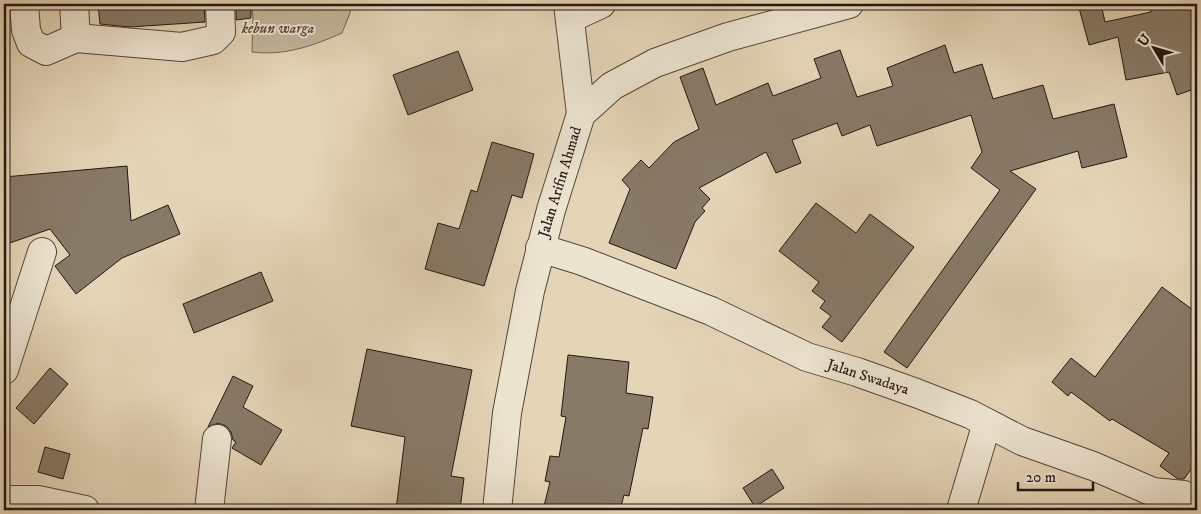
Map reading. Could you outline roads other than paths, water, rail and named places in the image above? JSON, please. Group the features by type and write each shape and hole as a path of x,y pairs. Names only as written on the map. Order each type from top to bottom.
{"street":[{"path":"24,4 26,30 31,43 46,51 76,38 182,47 213,40 221,32 220,4"},
{"path":"74,4 76,38"},
{"path":"582,114 569,11 601,4"},
{"name":"Jalan Arifin Ahmad","path":"497,510 507,414 530,291 540,248 582,114 612,86 655,62 728,37 849,4"},
{"name":"Jalan Swadaya","path":"540,248 582,261 711,311 807,357 916,393 987,423 1022,441 1093,466 1153,492 1193,492"},
{"path":"4,370 42,252"},
{"path":"961,510 987,423"},
{"path":"209,510 216,439"},
{"path":"4,500 38,500 85,510"}],"park label":[{"name":"kebun warga","path":"278,28"}]}
